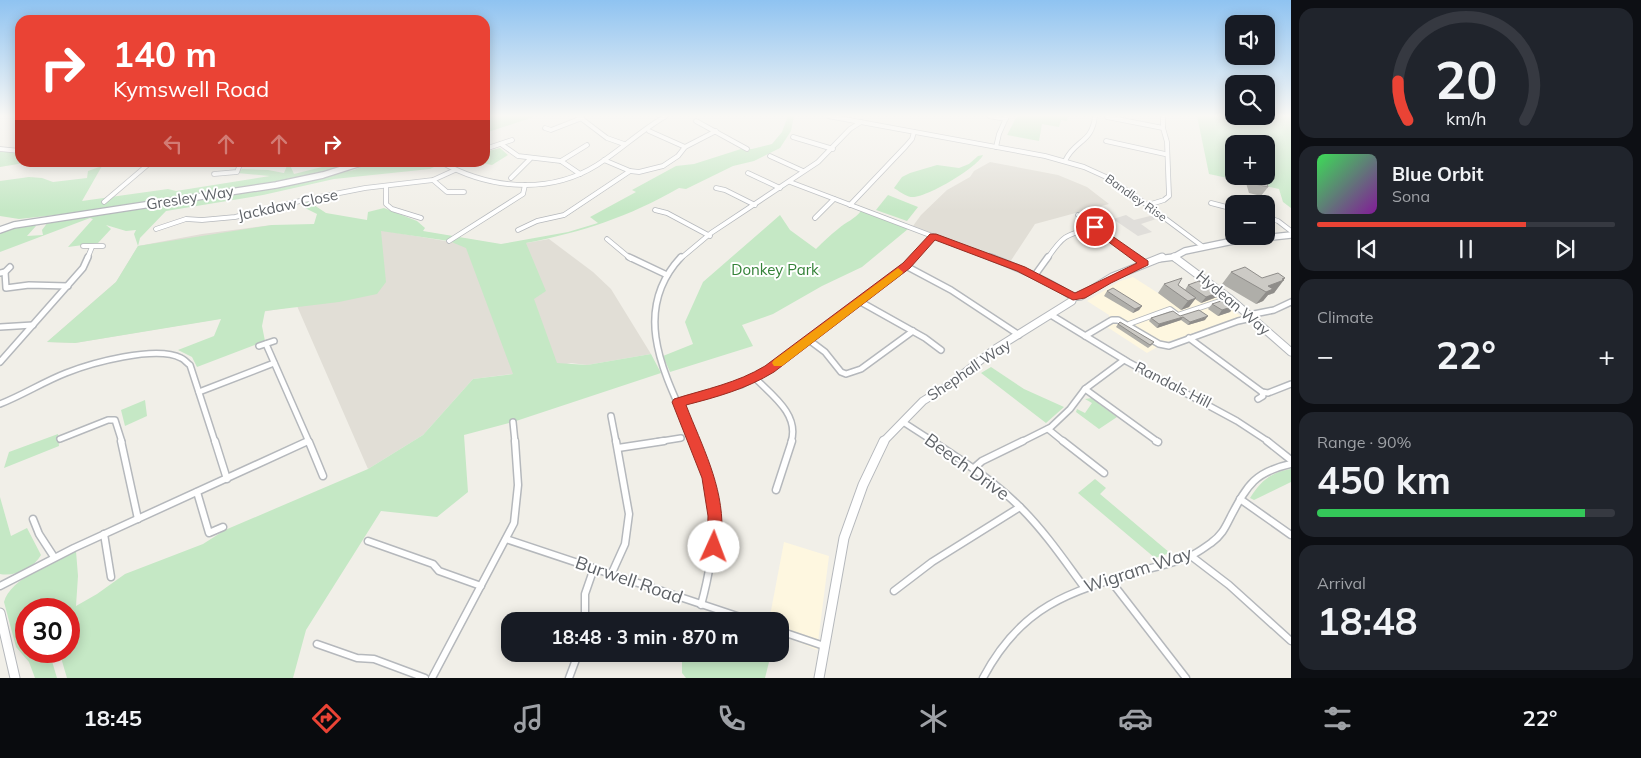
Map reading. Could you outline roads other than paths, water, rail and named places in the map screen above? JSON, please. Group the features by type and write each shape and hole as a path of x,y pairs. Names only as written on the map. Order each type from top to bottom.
{"street":[{"path":"506,148 518,156 530,159 561,161 580,174"},
{"path":"561,161 583,148"},
{"path":"450,167 484,181 525,185 559,181 580,174 604,160 619,148"},
{"path":"604,160 630,171 639,172 664,166 678,156 685,148"},
{"path":"828,148 833,149"},
{"path":"850,205 904,148"},
{"name":"Bandley Rise","path":"999,148 1065,161 1106,177 1148,205 1202,246"},
{"path":"1065,161 1072,148"},
{"path":"1137,148 1166,154"},
{"path":"1148,205 1164,200 1168,196 1166,148"},
{"path":"701,605 713,559 715,532 714,502 706,467 659,356 653,318 657,294 667,275 684,255 790,182 803,170 833,149"},
{"path":"0,150 15,151"},
{"path":"770,156 803,170"},
{"path":"511,178 530,159"},
{"path":"104,202 145,167"},
{"path":"214,174 236,172 238,167"},
{"name":"Gresley Way","path":"0,230 14,225 295,181 346,167"},
{"name":"Jackdaw Close","path":"156,229 190,216 202,220 235,217 304,200 433,180 455,170"},
{"path":"518,230 524,226 564,215 630,171"},
{"path":"748,173 780,188"},
{"path":"433,180 444,191 454,194 464,192"},
{"path":"790,182 1035,275 1073,297"},
{"path":"449,241 523,194 525,185"},
{"path":"386,186 386,204"},
{"path":"716,188 725,190 755,205"},
{"path":"590,190 597,193"},
{"path":"449,199 454,194"},
{"path":"815,218 834,199"},
{"path":"1211,203 1225,207"},
{"path":"379,207 386,204 421,218"},
{"path":"655,210 666,213 710,236"},
{"path":"1078,215 1144,263"},
{"path":"409,221 414,216"},
{"path":"1275,220 1291,231"},
{"path":"518,223 524,226"},
{"name":"Gresley Way","path":"0,224 14,225"},
{"path":"1035,275 1064,237 1095,227"},
{"path":"459,234 465,238"},
{"name":"Shephall Way","path":"818,678 844,538 858,498 880,448 924,401 949,385 995,349 1019,336 1072,301 1073,297 1081,296 1107,280 1144,263 1163,257 1174,257 1179,253 1202,246 1291,235"},
{"path":"678,402 718,392 755,378 809,340 906,266 933,236"},
{"path":"607,239 632,261 644,268 667,275"},
{"path":"83,246 104,246"},
{"path":"0,362 83,268 92,247"},
{"name":"Hydean Way","path":"1174,257 1229,298 1291,352"},
{"path":"906,266 951,290 1019,336"},
{"path":"10,267 3,272 7,280 6,288 29,285 68,286"},
{"path":"1129,324 1170,309 1178,315 1229,298"},
{"path":"859,301 913,331 942,350"},
{"path":"1085,336 1112,320 1121,320 1163,345 1169,346 1291,303"},
{"name":"Randals Hill","path":"1051,315 1124,360 1222,411 1260,435 1291,460"},
{"path":"0,327 33,325"},
{"path":"842,374 850,374 861,369 913,331"},
{"path":"1188,338 1262,392 1268,393 1291,384"},
{"path":"809,340 825,352 842,374"},
{"path":"274,341 262,345 274,363 323,476"},
{"path":"0,404 60,375 86,365 161,353 179,355 188,361 227,479"},
{"path":"974,468 987,458 1048,428 1070,410 1085,390 1124,360"},
{"path":"199,392 274,363"},
{"path":"838,379 842,374"},
{"path":"755,378 784,409 794,426 794,434 776,490"},
{"path":"1085,390 1158,442"},
{"path":"1258,399 1263,396 1262,392"},
{"path":"610,416 630,514 625,544 611,575"},
{"path":"60,439 108,420 117,422 138,519"},
{"path":"432,678 514,523 517,509 513,422"},
{"name":"Beech Drive","path":"903,422 974,468 1020,507 1084,587"},
{"path":"1048,428 1104,473"},
{"path":"618,448 681,438"},
{"path":"0,586 54,557 309,442"},
{"name":"Wigram Way","path":"984,678 995,655 1021,625 1034,614 1084,587 1191,556 1221,536 1240,499 1255,478 1274,468 1291,464"},
{"path":"198,492 209,533 223,527"},
{"path":"1240,499 1291,534"},
{"path":"894,591 932,562 1020,507"},
{"path":"33,519 39,534 54,557"},
{"path":"104,534 111,577"},
{"name":"Burwell Road","path":"506,539 723,612"},
{"path":"368,541 433,564 439,571 481,586"},
{"path":"1191,556 1229,585 1291,641"},
{"path":"585,612 585,594 594,568"},
{"path":"1110,580 1186,678"},
{"path":"0,613 16,678"},
{"path":"789,634 824,646"},
{"path":"317,644 357,658 374,659 425,678"},
{"path":"569,678 575,662"}],"park label":[{"name":"Donkey Park","path":"775,270"}]}
